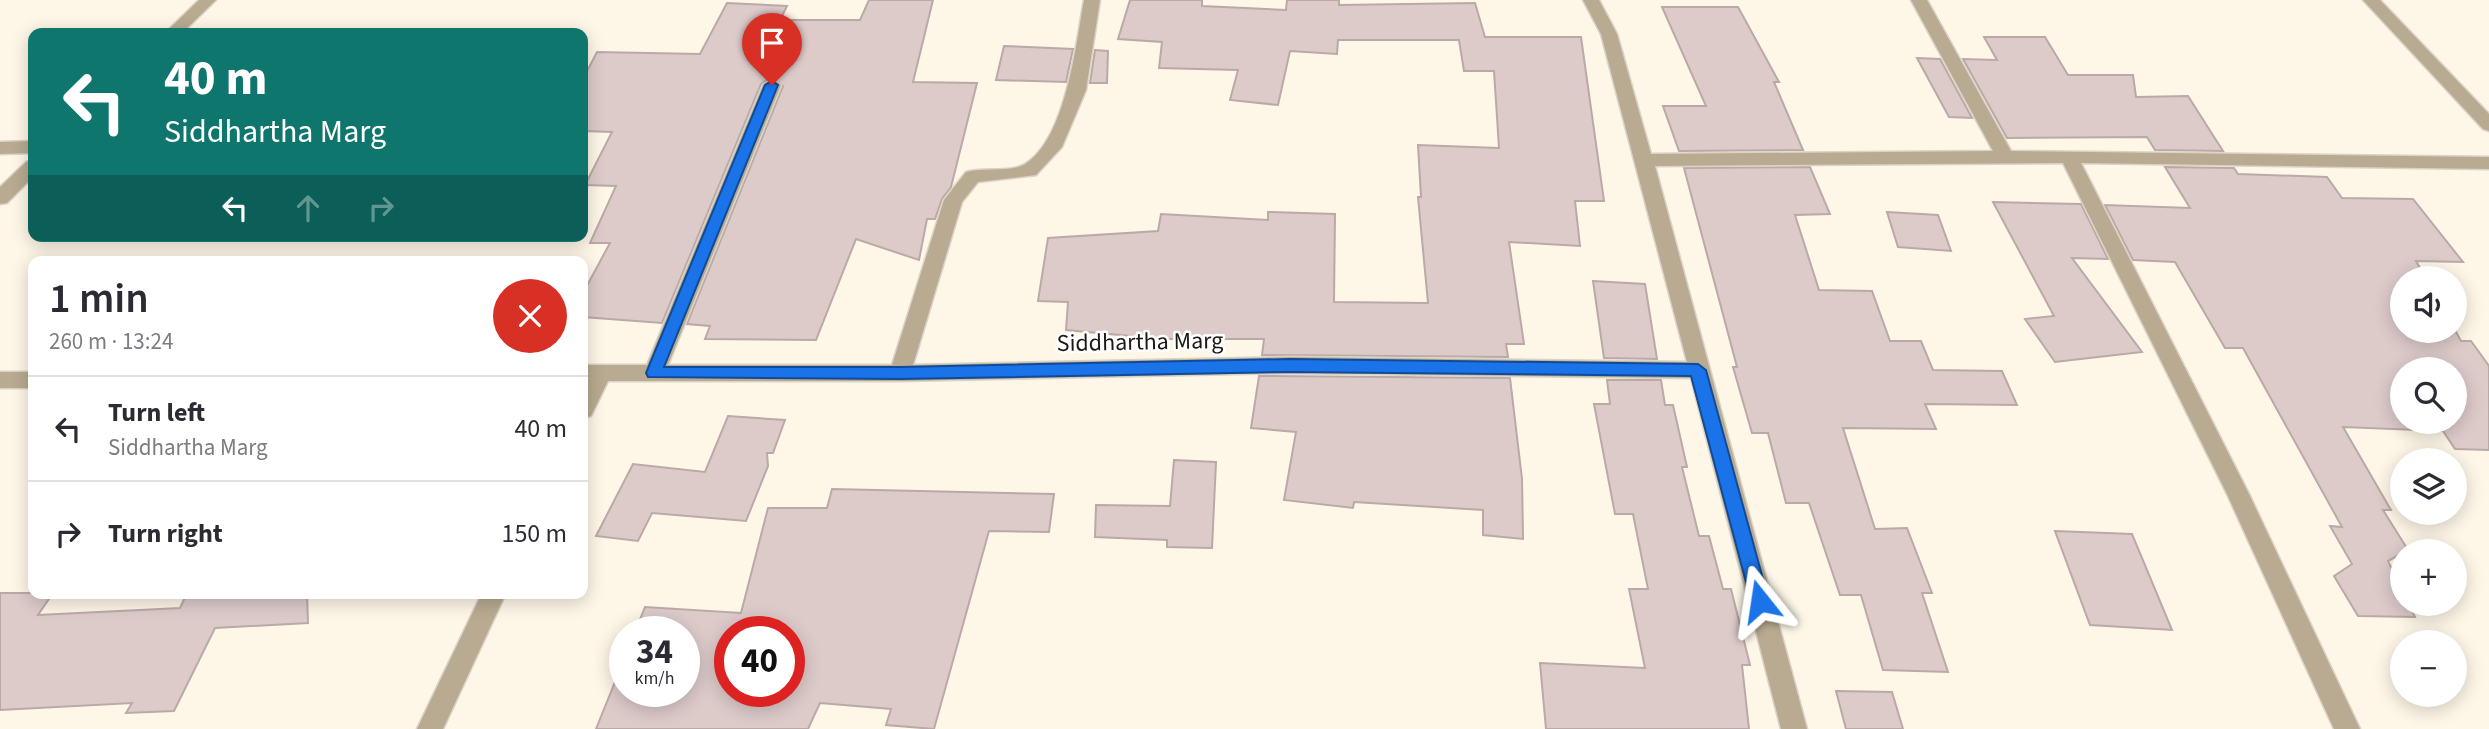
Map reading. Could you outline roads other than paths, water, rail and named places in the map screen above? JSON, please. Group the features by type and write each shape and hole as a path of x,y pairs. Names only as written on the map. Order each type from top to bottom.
{"street":[{"path":"178,28 208,0"},
{"path":"900,373 953,200 973,176 1029,172 1053,147 1077,90 1092,0"},
{"path":"1591,0 1609,34 1794,729"},
{"path":"1919,0 2006,159"},
{"path":"2371,0 2489,125"},
{"path":"654,373 772,85"},
{"path":"0,148 28,147"},
{"path":"1644,160 2069,157 2489,163"},
{"path":"2069,157 2238,494 2347,729"},
{"path":"0,198 28,171"},
{"name":"Siddhartha Marg","path":"592,373 900,373 1290,365 1698,370"},
{"path":"0,380 28,380"},
{"path":"430,729 491,599"}]}
